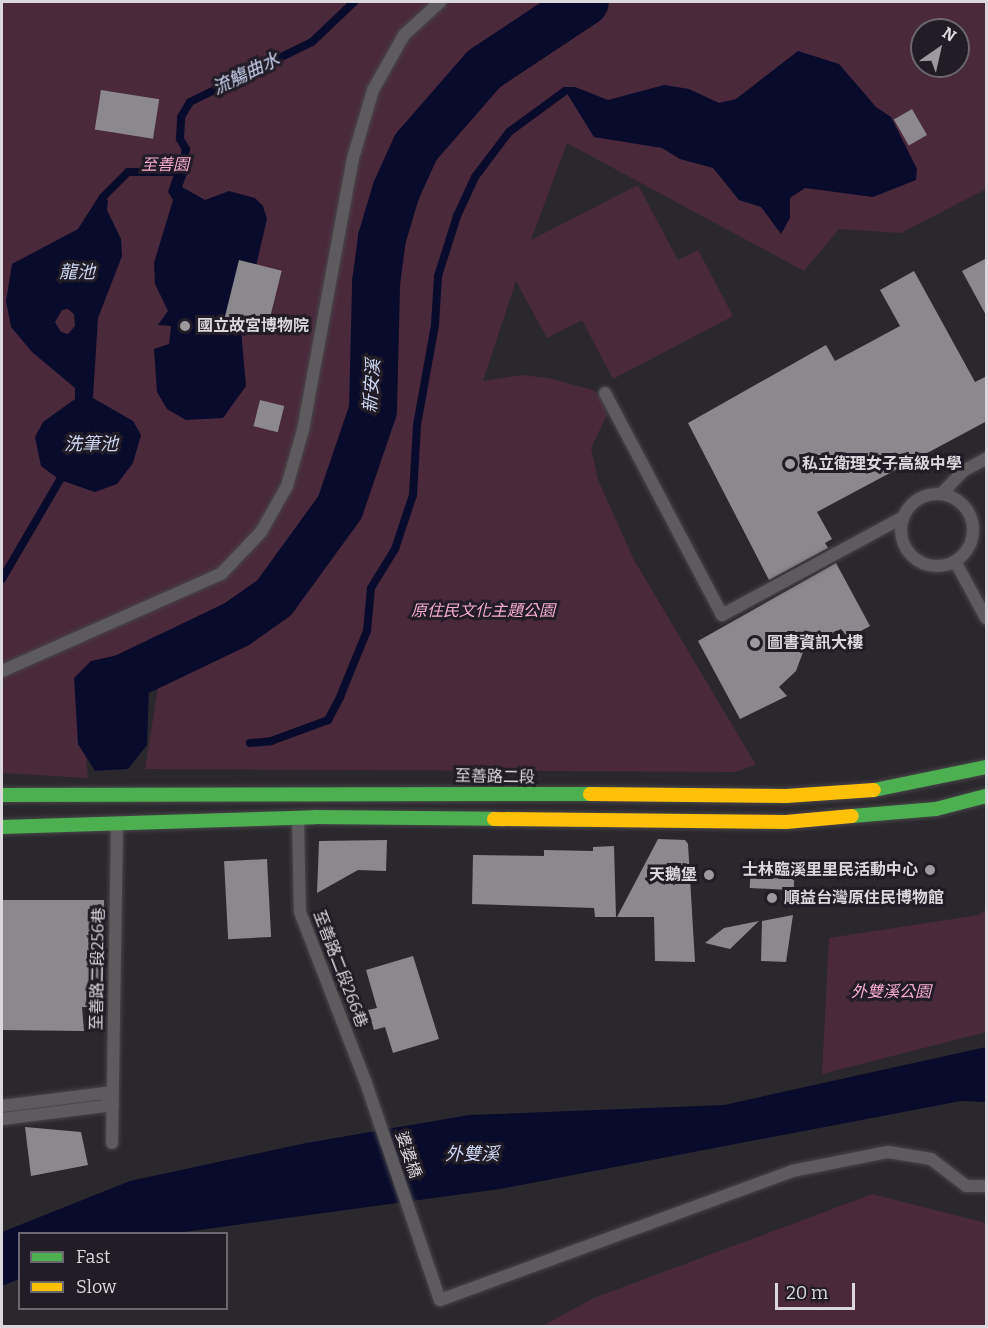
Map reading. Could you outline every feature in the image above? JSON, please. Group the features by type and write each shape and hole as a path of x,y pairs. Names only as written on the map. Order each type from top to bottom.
{"street":[{"name":"至善路二段","path":"2,795 298,792 786,796 879,790 987,767"},
{"path":"2,827 298,817 786,822 936,809 987,796"}],"lane":[{"path":"2,671 221,574 261,532 287,486 303,430 353,158 373,90 404,34 440,2"},
{"path":"605,393 722,615 903,517 918,499 943,492 963,471 987,459"},
{"path":"903,517 903,540 917,560 940,566 956,562 969,547 974,524 963,503 943,492"},
{"path":"956,562 987,618"},
{"name":"至善路二段266巷","path":"298,792 300,912 366,1083"},
{"name":"至善路二段256巷","path":"112,1143 117,794"},
{"name":"婆婆橋","path":"366,1083 440,1300 792,1171 888,1152 931,1160 966,1186 987,1186"},
{"path":"2,1106 105,1093 113,1105 2,1119"}],"green space":[{"name":"國立故宮博物院","path":"2,2 553,2 481,51 413,125 378,261 358,390 329,503 267,586 177,636 78,682 88,778 2,773"},
{"name":"原住民文化主題公園","path":"603,2 986,2 986,189 901,233 839,229 804,271 567,143 531,240 638,185 678,260 698,250 733,316 613,379 582,320 547,338 516,281 483,381 521,375 548,378 593,390 607,402 607,415 591,448 598,480 634,560 756,765 735,772 145,769 159,682 270,616 333,556 375,472 399,248 427,155 467,101 513,63"},
{"name":"外雙溪公園","path":"986,909 986,1032 822,1074 829,938 979,915"},
{"path":"872,1194 986,1223 986,1326 542,1326 594,1298"}],"water":[{"path":"798,51 839,64 876,107 891,117 917,169 916,180 873,197 805,188 790,198 790,218 781,234 761,207 739,200 713,168 680,159 662,148 594,137 563,87 575,87 608,100 664,85 689,89 719,103 736,99"},
{"path":"177,165 189,169 182,187 205,200 229,191 255,198 263,206 267,219 241,330 246,386 223,418 186,420 167,409 157,392 154,349 169,344 171,326 158,325 168,311 155,284 154,263 173,200 168,192"},
{"name":"龍池","path":"99,196 108,200 107,210 121,239 122,256 98,318 93,398 133,421 141,435 133,463 117,484 95,492 60,480 41,466 35,437 43,422 75,399 75,388 32,352 11,327 6,301 12,264 78,229","holes":["68,309 74,314 75,326 68,334 61,332 55,322 62,310"]},
{"path":"164,645 175,660 149,686 147,745 128,769 95,771 78,744 74,678 91,661"},
{"name":"外雙溪","path":"986,1047 986,1102 961,1101 500,1189 184,1232 18,1232 18,1279 2,1286 2,1232 130,1181 306,1143 469,1115 724,1105"}],"building":[{"path":"101,90 159,99 153,139 95,130"},
{"path":"912,109 927,135 909,145 894,120"},
{"path":"987,258 987,317 962,271"},
{"path":"239,260 282,271 266,332 224,321"},
{"path":"914,271 975,382 987,376 987,421 817,512 832,539 825,543 828,548 769,580 688,423 826,345 835,361 900,326 880,290"},
{"path":"260,400 284,406 278,432 253,426"},
{"name":"圖書資訊大樓","path":"836,563 870,626 848,638 841,629 806,644 796,671 779,687 787,696 740,719 698,641"},
{"path":"658,839 685,840 688,844 695,962 655,961 654,917 617,917"},
{"path":"387,840 386,871 358,870 317,893 319,841"},
{"path":"614,846 616,917 595,917 594,908 472,904 473,855 544,856 544,850 593,851 593,847"},
{"path":"267,859 271,937 228,939 224,861"},
{"path":"751,863 795,865 794,890 750,888"},
{"path":"2,900 104,900 104,1008 82,1007 84,1031 2,1030"},
{"path":"793,915 786,962 761,961 762,921"},
{"path":"759,921 730,949 705,943 724,928"},
{"path":"413,956 439,1039 393,1053 385,1027 374,1030 368,1010 377,1008 366,970"},
{"path":"25,1127 81,1132 88,1165 31,1176"}],"waterway":[{"name":"流觴曲水","path":"100,208 103,197 128,172 173,172 183,167 186,149 180,139 181,117 190,102 312,42 354,2"},
{"name":"新安溪","path":"114,683 237,624 274,598 340,507 373,410 376,283 382,238 396,191 416,147 484,69 585,2"},
{"path":"250,743 271,741 328,720 340,697 367,631 371,588 395,549 413,495 417,425 435,325 438,276 457,216 475,177 509,132 565,91"},
{"path":"2,579 65,471"}],"traffic: fast":[{"path":"874,790 986,767"},
{"path":"2,795 590,794"},
{"path":"852,816 936,809 986,796"},
{"path":"2,827 315,817 494,819"}],"traffic: slow":[{"path":"590,794 786,796 874,790"},
{"path":"494,819 786,822 852,816"}],"place":[{"name":"國立故宮博物院","path":"185,326"},
{"name":"私立衛理女子高級中學","path":"790,464"},
{"name":"圖書資訊大樓","path":"755,643"},
{"name":"士林臨溪里里民活動中心","path":"930,870"},
{"name":"天鵝堡","path":"709,875"},
{"name":"順益台灣原住民博物館","path":"772,898"}],"park label":[{"name":"至善園","path":"165,165"}],"water label":[{"name":"洗筆池","path":"91,444"}]}
